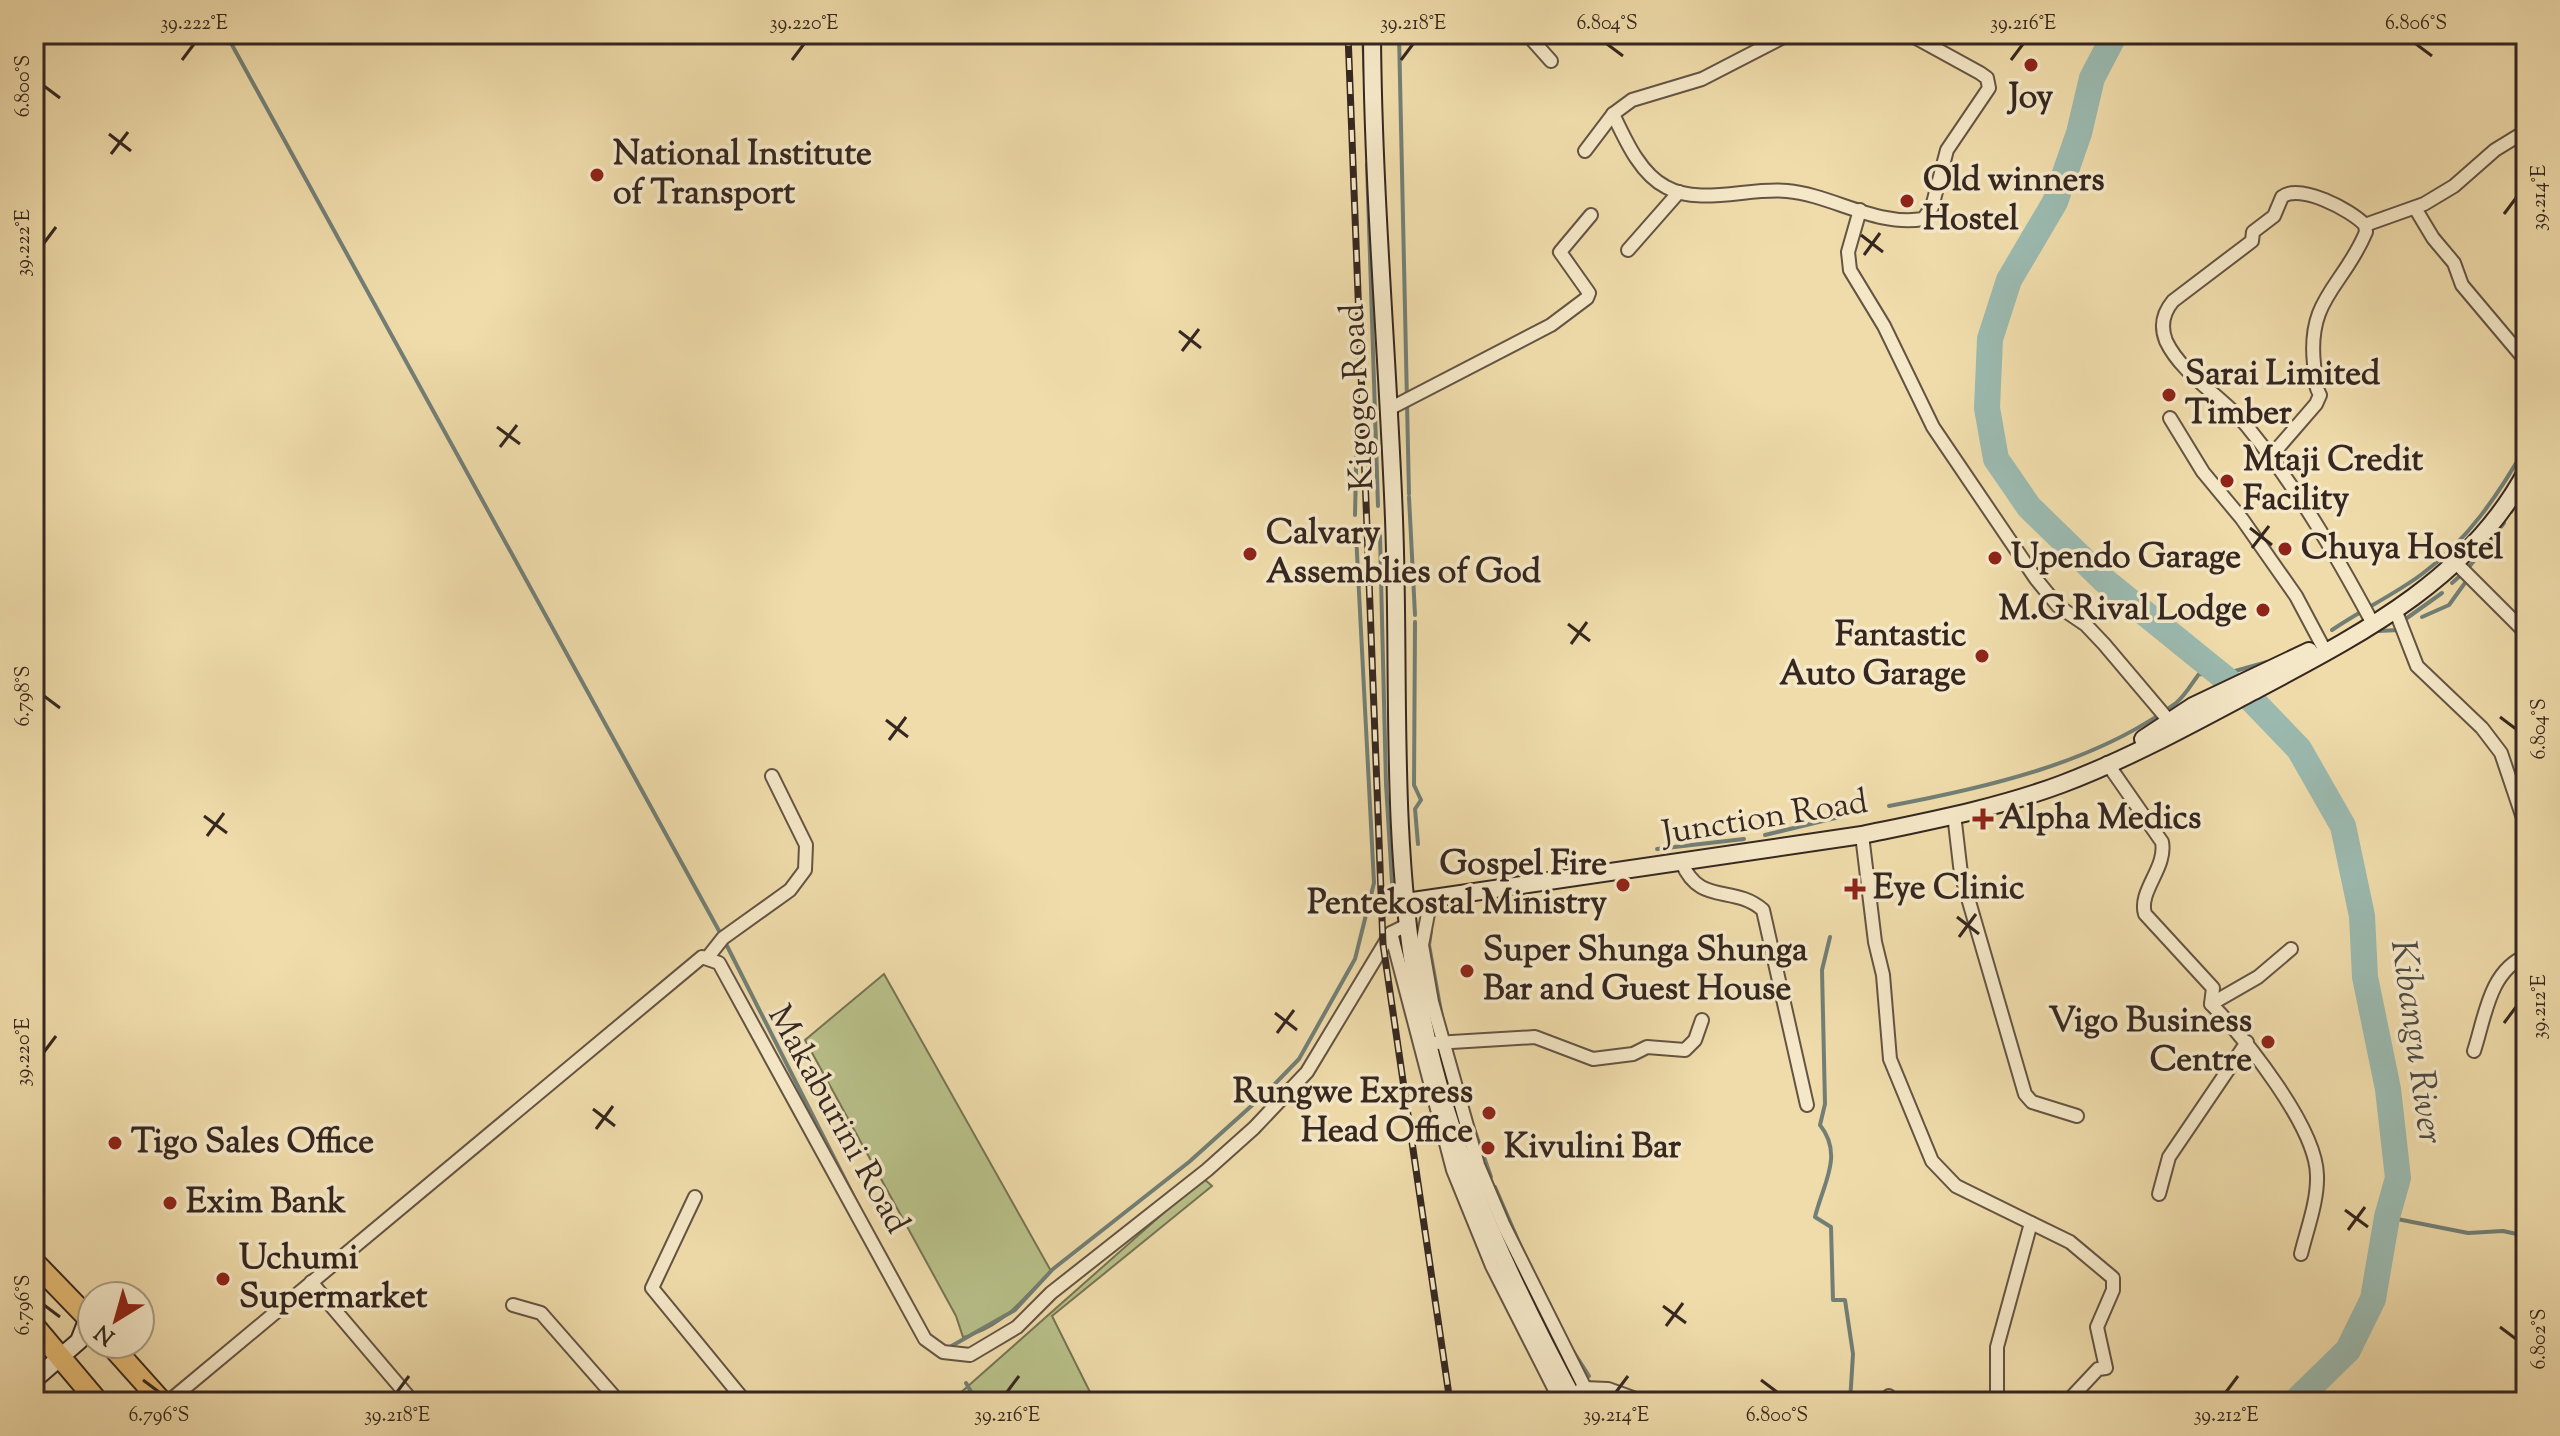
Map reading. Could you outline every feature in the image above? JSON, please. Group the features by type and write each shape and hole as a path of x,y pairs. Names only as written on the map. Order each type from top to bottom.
{"highway":[{"path":"34,1262 76,1306"},
{"path":"34,1326 98,1402"},
{"path":"124,1360 162,1402"}],"main road":[{"name":"Kigogo Road","path":"1374,35 1398,617 1398,760 1409,924 1454,1142 1515,1285 1573,1397"},
{"path":"2197,712 2346,640 2372,622 2396,612 2456,563 2490,529 2526,472"},
{"path":"2262,679 2322,645 2346,640"},
{"name":"Junction Road","path":"2124,756 2136,742 2170,722 2197,712"},
{"name":"Junction Road","path":"1406,902 1862,835 1954,814 2051,787 2124,756 2197,712"},
{"path":"34,1380 76,1344"}],"street":[{"path":"1527,34 1551,61"},
{"path":"1585,151 1613,114 1632,100 1702,79 1789,34"},
{"path":"1613,114 1651,176 1662,186 1679,192 1784,190 1825,198 1894,220 1916,220 1929,216 1947,150 1989,88 1987,78 1980,73 1909,34"},
{"path":"2365,225 2415,208 2454,186 2495,150 2526,131"},
{"path":"1628,250 1679,192"},
{"path":"2365,225 2347,210 2287,193 2274,216 2253,232 2252,241 2173,301 2165,311 2163,328 2172,351 2231,407 2271,456 2331,547 2372,622"},
{"path":"2415,208 2454,263 2462,285 2526,361"},
{"path":"1860,210 1848,252 1850,270 1884,326 1933,427 2036,579 2058,606 2086,625 2104,644 2170,722"},
{"path":"1389,409 1551,325 1587,298 1589,293 1584,283 1560,252 1591,215"},
{"path":"2271,456 2316,404 2320,395 2315,385 2312,329 2315,317 2362,243 2365,225"},
{"path":"2170,418 2203,472 2242,519 2296,596 2322,645"},
{"path":"2456,563 2526,633"},
{"path":"2396,612 2417,666 2482,728 2501,753 2515,805 2526,827"},
{"path":"2107,763 2162,842 2162,863 2144,900 2143,910 2213,988 2211,1004"},
{"path":"168,1402 692,962 708,957 723,938 790,890 805,870 806,845 772,776"},
{"path":"1954,814 1961,874 2025,1094 2032,1102 2077,1116"},
{"path":"1862,835 1875,942 1883,975 1887,1040 1895,1078 1940,1173 1956,1186 2070,1242 2113,1278 2113,1290 2097,1327 2106,1368 2098,1369 2067,1402"},
{"path":"1682,863 1689,880 1697,887 1726,896 1742,896 1763,910 1807,1105"},
{"path":"1431,898 1422,945 1434,1043 1535,1037 1593,1059 1633,1054 1647,1047 1685,1050 1695,1040 1702,1020"},
{"path":"1409,924 1391,933 1453,1170 1492,1266 1573,1397 1592,1402"},
{"name":"Makaburini Road","path":"708,957 719,963 925,1339 943,1352 956,1356 970,1355 1017,1327 1051,1293 1254,1128 1307,1072 1391,933"},
{"path":"2211,1004 2258,977 2291,949"},
{"path":"2474,1051 2490,991 2515,961 2526,956"},
{"path":"2211,1004 2266,1067 2314,1156 2316,1189 2301,1254"},
{"path":"2159,1194 2169,1157 2247,1042"},
{"path":"695,1197 652,1288 743,1399 739,1402"},
{"path":"1997,1402 1997,1347 2031,1223"},
{"path":"311,1282 413,1402"},
{"path":"513,1305 541,1313 619,1402"},
{"path":"1573,1397 1608,1389 1644,1402"}],"green space":[{"path":"884,974 1051,1271 1001,1319 990,1327 963,1337 956,1316 805,1040"},
{"path":"1203,1178 1212,1186 1052,1316 1095,1402 950,1402"}],"waterway":[{"path":"226,34 723,938 859,1207"},
{"path":"1363,34 1365,76"},
{"path":"1399,34 1409,494"},
{"name":"Kibangu River","path":"2115,34 2092,78 2079,133 2055,202 2009,280 1990,339 1987,408 1996,459 2029,507 2105,581 2252,700 2299,749 2343,826 2362,916 2365,977 2388,1089 2398,1178 2387,1217 2373,1299 2348,1350 2295,1402"},
{"path":"1367,164 1378,506"},
{"path":"1355,515 1357,427"},
{"path":"2332,630 2411,582 2453,547 2493,499 2526,446"},
{"path":"1409,497 1415,615"},
{"path":"2511,512 2517,501"},
{"path":"2469,567 2504,523"},
{"path":"948,1348 1015,1310 1053,1269 1189,1162 1268,1091 1299,1059 1355,959 1374,883 1356,534"},
{"path":"1380,536 1386,784 1393,899"},
{"path":"2452,583 2461,575"},
{"path":"2422,617 2449,605 2467,580"},
{"path":"2407,618 2442,593"},
{"path":"1415,622 1414,785 1421,800 1415,809 1418,844"},
{"path":"2378,631 2399,630"},
{"path":"1889,806 2001,781 2075,757 2145,724 2176,703 2199,674 2221,675 2267,662"},
{"path":"1765,835 1868,810"},
{"path":"1657,849 1744,839"},
{"path":"1431,931 1429,945 1442,1017"},
{"path":"1830,937 1822,970 1825,1104 1820,1125 1827,1136 1831,1159 1815,1217 1831,1227 1833,1300 1845,1300 1853,1354 1850,1402"},
{"path":"1473,1126 1491,1177"},
{"path":"1495,1187 1524,1254"},
{"path":"2387,1217 2468,1233 2503,1231 2526,1236"},
{"path":"1573,1351 1589,1376"},
{"path":"966,1383 977,1402"},
{"path":"1598,1393 1603,1402"}],"railway":[{"path":"1348,34 1383,944 1450,1402"}],"place":[{"name":"Joy","path":"2031,65"},
{"name":"National Institute of Transport","path":"597,175"},
{"name":"Old winners Hostel","path":"1907,201"},
{"name":"Sarai Limited Timber","path":"2169,395"},
{"name":"Mtaji Credit Facility","path":"2227,481"},
{"name":"Chuya Hostel","path":"2285,549"},
{"name":"Calvary Assemblies of God","path":"1250,554"},
{"name":"Upendo Garage","path":"1995,558"},
{"name":"M.G Rival Lodge","path":"2263,610"},
{"name":"Fantastic Auto Garage","path":"1982,656"},
{"name":"Alpha Medics","path":"1983,819"},
{"name":"Gospel Fire Pentekostal Ministry","path":"1623,885"},
{"name":"Eye Clinic","path":"1855,889"},
{"name":"Super Shunga Shunga Bar and Guest House","path":"1467,971"},
{"name":"Vigo Business Centre","path":"2268,1042"},
{"name":"Rungwe Express Head Office","path":"1489,1113"},
{"name":"Tigo Sales Office","path":"115,1143"},
{"name":"Kivulini Bar","path":"1488,1148"},
{"name":"Exim Bank","path":"170,1203"},
{"name":"Uchumi Supermarket","path":"223,1279"}]}
